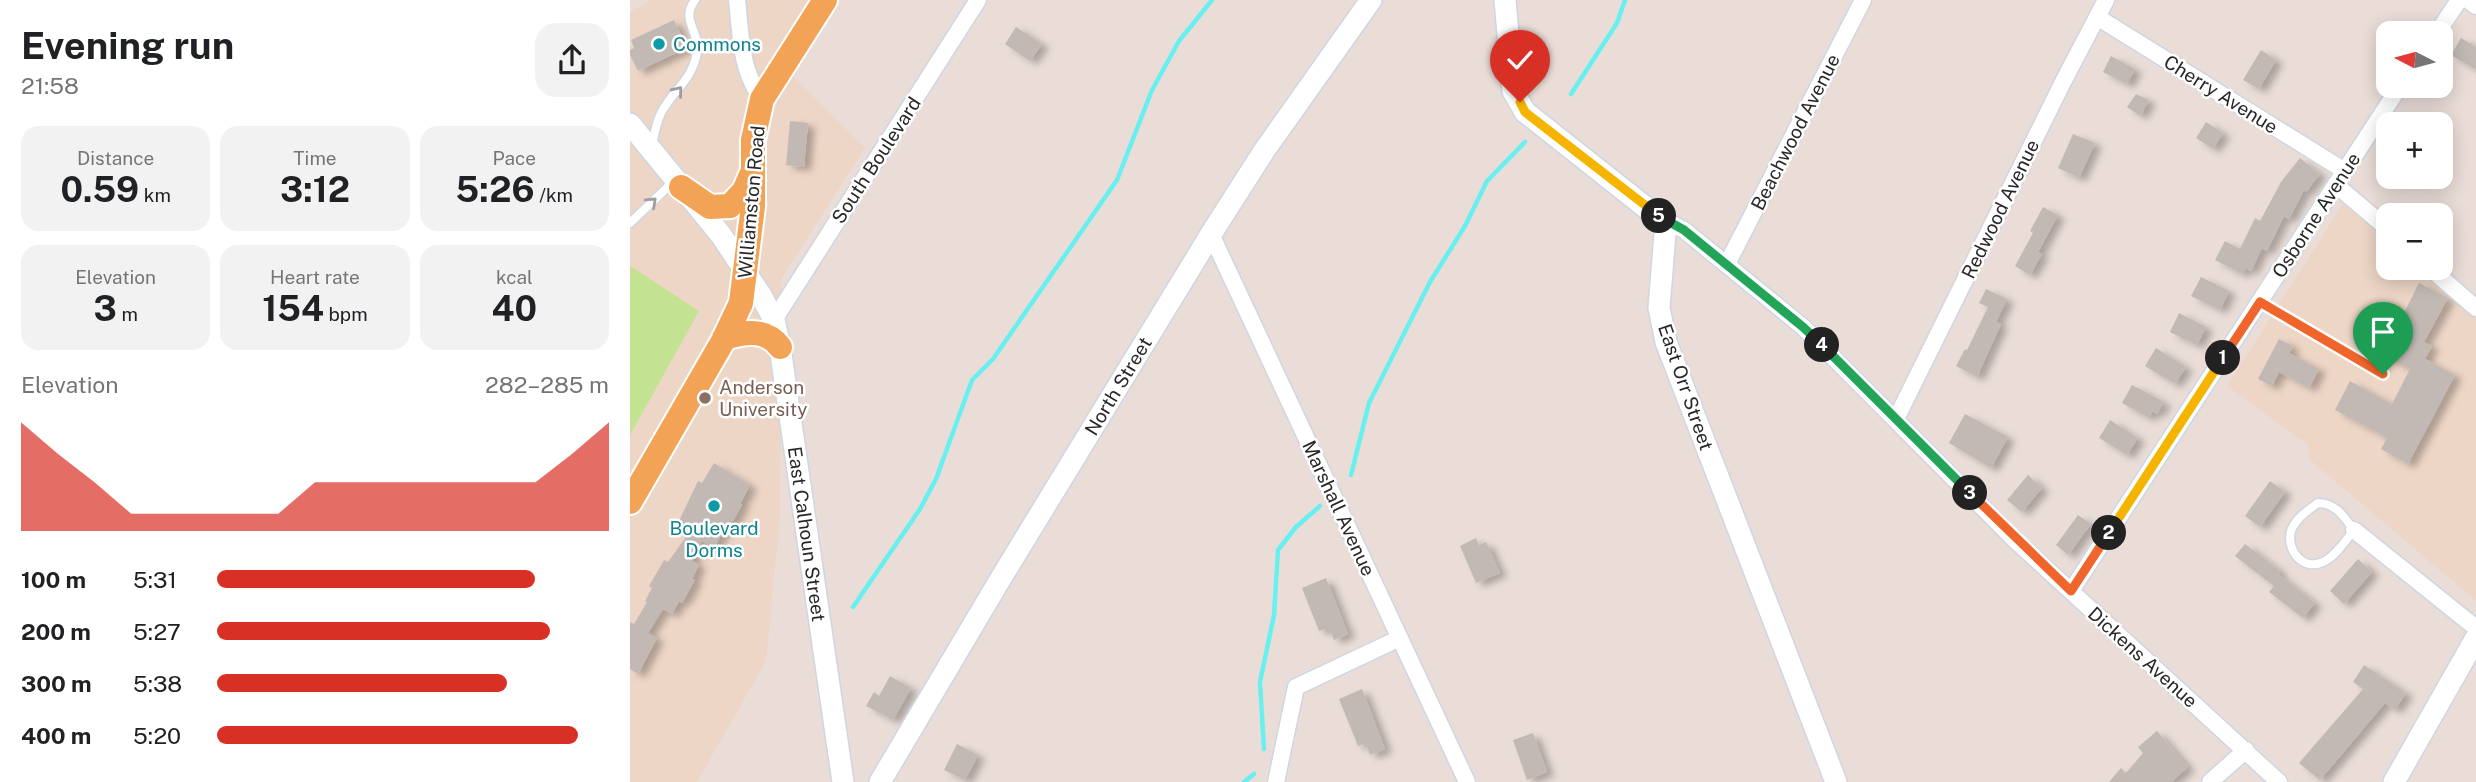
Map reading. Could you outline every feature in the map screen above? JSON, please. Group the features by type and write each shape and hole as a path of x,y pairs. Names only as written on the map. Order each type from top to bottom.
{"main road":[{"name":"Williamston Road","path":"630,502 724,338 741,303 753,206 753,140 762,99 825,0"},
{"path":"678,184 710,207 730,206 744,191 752,171"},
{"path":"724,338 758,333 774,338 780,347"}],"street":[{"path":"737,0 744,61 750,83 762,99"},
{"name":"South Boulevard","path":"774,320 978,0"},
{"name":"North Street","path":"880,782 1211,234 1264,151 1371,0"},
{"path":"1505,0 1513,90 1525,112 1644,206 1666,220"},
{"name":"Beachwood Avenue","path":"1727,264 1863,0"},
{"name":"Redwood Avenue","path":"1896,419 2106,0"},
{"path":"2445,21 2459,0"},
{"path":"2468,0 2476,6"},
{"name":"Cherry Avenue","path":"2097,17 2345,171"},
{"name":"Osborne Avenue","path":"2071,591 2392,98"},
{"name":"East Calhoun Street","path":"630,124 721,235 774,320 843,782"},
{"path":"2336,185 2376,219"},
{"name":"Dickens Avenue","path":"1666,220 1684,230 1803,327 2016,541 2279,782"},
{"name":"East Orr Street","path":"1666,220 1660,308 1666,342 1836,782"},
{"name":"Marshall Avenue","path":"1211,234 1466,782"},
{"path":"2444,280 2476,308"},
{"path":"2354,530 2476,628"},
{"path":"1276,782 1296,687 1400,638"},
{"path":"2394,782 2476,638"},
{"path":"2210,782 2246,750"}],"lane":[{"path":"651,152 661,114 686,81 697,52 696,34 688,15 695,0"},
{"path":"630,223 678,184"},
{"path":"2260,302 2383,374"},
{"path":"2318,503 2337,508 2354,530 2325,562 2314,565 2300,561 2290,542 2292,530 2298,521 2318,503"}],"shaded area":[{"name":"Anderson University","path":"650,0 809,0 773,57 865,148 782,278 780,517 766,661 697,782 630,782 630,12"},
{"path":"2344,202 2376,230 2376,280 2433,280 2476,318 2476,601 2309,459 2308,445 2227,386"}],"green space":[{"path":"630,266 699,311 630,435"}],"building":[{"name":"Commons","path":"674,20 687,48 638,71 630,55 630,50 634,48 631,40"},
{"path":"1016,27 1042,44 1030,61 1005,44"},
{"path":"2461,38 2476,47 2476,70 2454,57 2454,50"},
{"path":"2261,50 2276,60 2259,89 2243,80"},
{"path":"2111,56 2135,69 2127,84 2103,72"},
{"path":"2136,94 2149,100 2140,116 2127,107"},
{"path":"790,121 808,123 804,167 786,165"},
{"path":"2206,122 2223,133 2213,149 2196,138"},
{"path":"2073,134 2095,143 2079,178 2058,168"},
{"path":"2300,158 2320,174 2306,192 2304,190 2289,219 2284,216 2267,251 2262,248 2251,271 2246,268 2242,274 2215,260 2225,241 2240,249 2255,218 2260,221 2281,182"},
{"path":"2043,207 2058,215 2038,252 2042,254 2030,275 2015,266 2033,233 2030,231"},
{"path":"2201,277 2229,291 2220,310 2191,296"},
{"path":"2419,283 2448,298 2424,342 2432,346 2425,359 2455,375 2408,464 2381,449 2387,438 2335,410 2350,381 2392,404 2410,369 2366,346 2387,306 2403,315"},
{"path":"1986,289 2007,299 1996,322 2001,324 1977,377 1956,366 1988,307 1979,303"},
{"path":"2179,313 2206,327 2197,345 2170,332"},
{"path":"2279,339 2293,346 2289,353 2319,369 2309,388 2279,372 2272,386 2258,379"},
{"path":"2156,348 2186,367 2175,384 2145,366"},
{"path":"2132,385 2164,402 2157,414 2152,411 2149,418 2122,403"},
{"path":"1965,414 2008,437 1991,468 1949,443"},
{"path":"2110,420 2138,438 2127,455 2099,438"},
{"path":"714,463 750,485 728,530 725,528 714,548 702,541 691,560 699,565 692,579 695,580 682,603 679,601 672,614 663,609 648,633 657,638 638,674 630,669 630,622 634,624 647,602 645,601 652,588 649,586 664,560 668,562 688,534 676,527 698,481 702,483"},
{"path":"2028,475 2042,488 2022,512 2007,500"},
{"path":"2270,481 2285,492 2260,527 2245,516"},
{"path":"2078,515 2091,524 2068,555 2056,545"},
{"path":"1476,538 1479,545 1486,542 1500,573 1476,583 1460,546"},
{"path":"2245,544 2315,603 2303,618 2269,592 2274,586 2235,556"},
{"path":"2358,559 2372,572 2344,604 2330,591"},
{"path":"1326,578 1348,634 1334,640 1329,628 1319,631 1302,588"},
{"path":"2364,665 2406,693 2395,710 2385,703 2320,780 2299,763 2363,689 2353,682"},
{"path":"890,676 911,688 893,720 866,706 874,692 879,696"},
{"path":"1362,689 1385,749 1370,755 1366,743 1358,746 1339,699"},
{"path":"2157,731 2188,767 2171,782 2109,782 2121,768 2126,773 2143,753 2138,747"},
{"path":"1533,733 1547,772 1527,780 1513,740"},
{"path":"957,744 978,755 965,780 944,770"}],"waterway":[{"path":"853,607 920,509 936,479 972,380 993,359 1117,180 1152,90 1179,41 1212,0"},
{"path":"1571,94 1617,23 1625,0"},
{"path":"1351,475 1369,403 1430,282 1465,226 1487,181 1525,142"},
{"path":"1264,749 1260,682 1274,615 1278,550 1296,527 1320,506"},
{"path":"1244,782 1254,774"}],"place":[{"name":"Commons","path":"659,44"},
{"name":"Anderson University","path":"705,398"},
{"name":"Boulevard Dorms","path":"714,506"}],"route":[{"path":"1520,102 1525,112 1644,206 1684,230 1803,327 2016,541 2071,591 2260,302 2383,374"}]}
